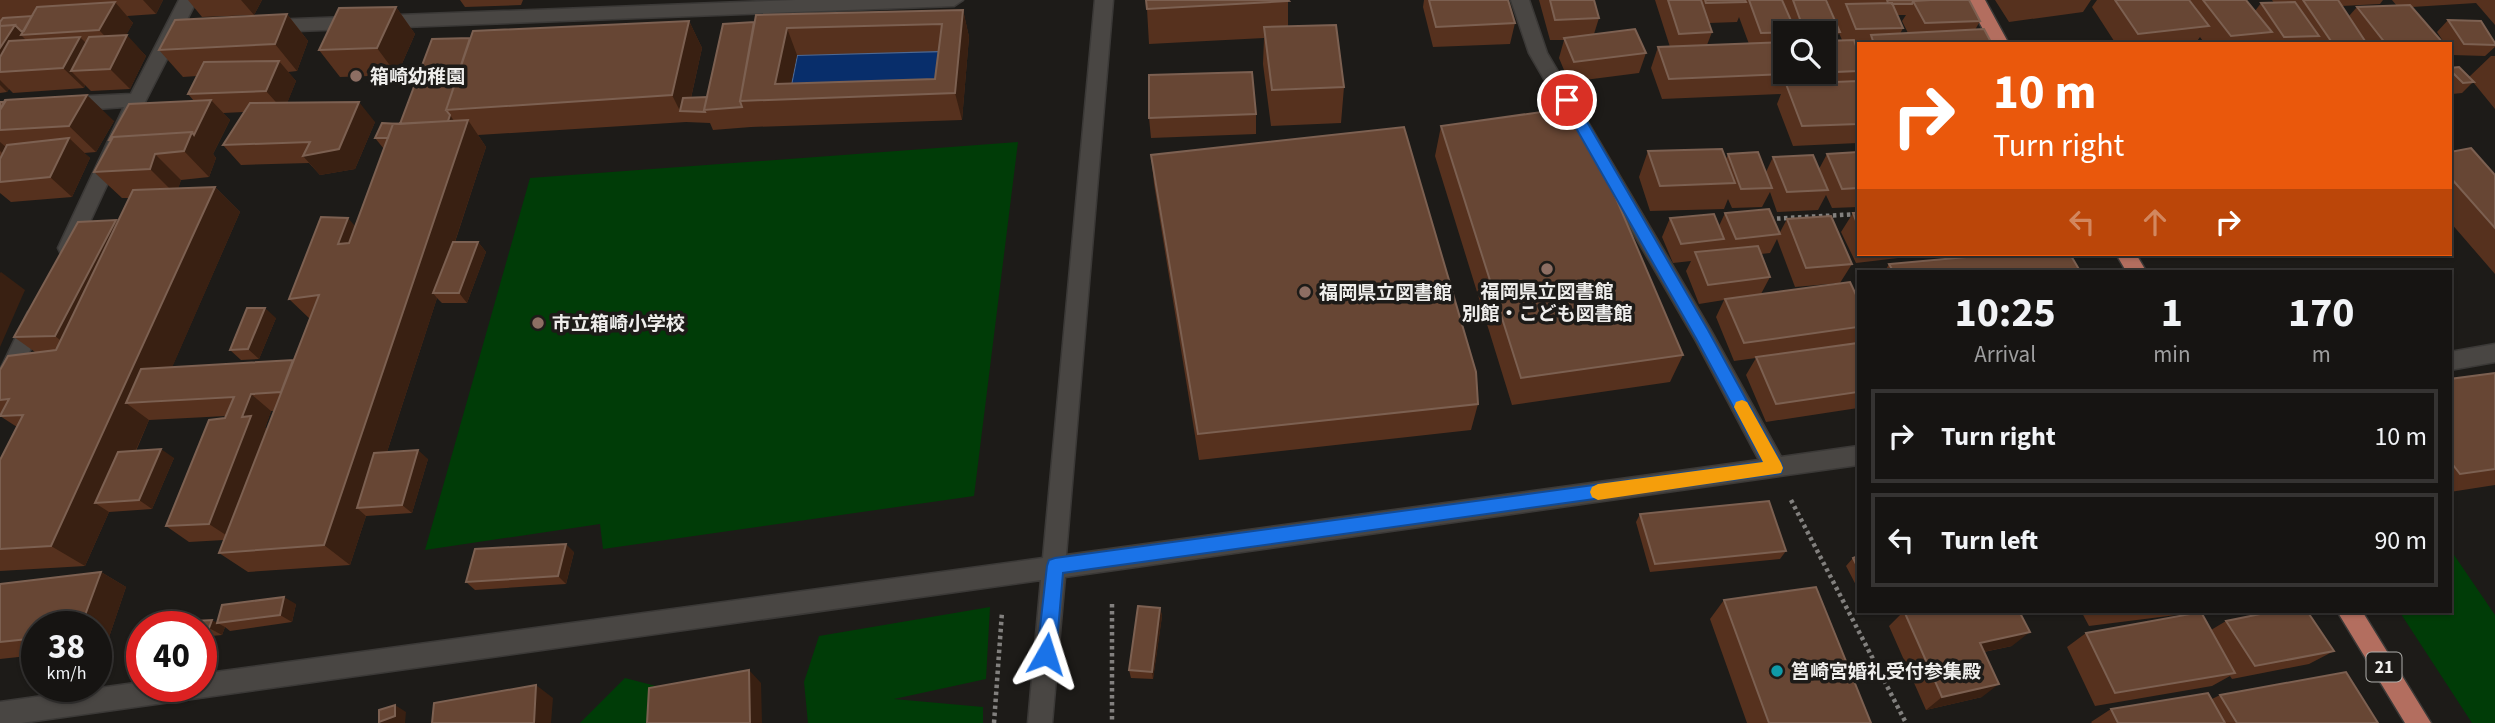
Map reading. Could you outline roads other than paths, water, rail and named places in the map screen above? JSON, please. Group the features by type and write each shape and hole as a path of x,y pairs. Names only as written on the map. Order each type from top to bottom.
{"main road":[{"path":"1976,0 1999,42"},
{"name":"21","path":"2350,613 2419,723"}],"street":[{"path":"62,260 137,100 188,0"},
{"path":"444,20 452,0"},
{"path":"254,26 954,0"},
{"path":"1040,723 1104,0"},
{"path":"1520,0 1538,53 1703,335 1775,468"},
{"path":"173,30 200,29"},
{"path":"55,104 137,100"},
{"path":"2,386 45,297"},
{"path":"2452,361 2495,353"},
{"path":"217,684 1857,456"},
{"path":"0,714 126,696"}],"water":[{"path":"949,51 942,106 786,111 797,55"}],"place":[{"name":"箱崎幼稚園","path":"356,76"},
{"name":"福岡県立図書館 別館・こども図書館","path":"1547,269"},
{"name":"福岡県立図書館","path":"1305,292"},
{"name":"市立箱崎小学校","path":"538,323"},
{"name":"筥崎宮婚礼受付参集殿","path":"1777,671"}]}
